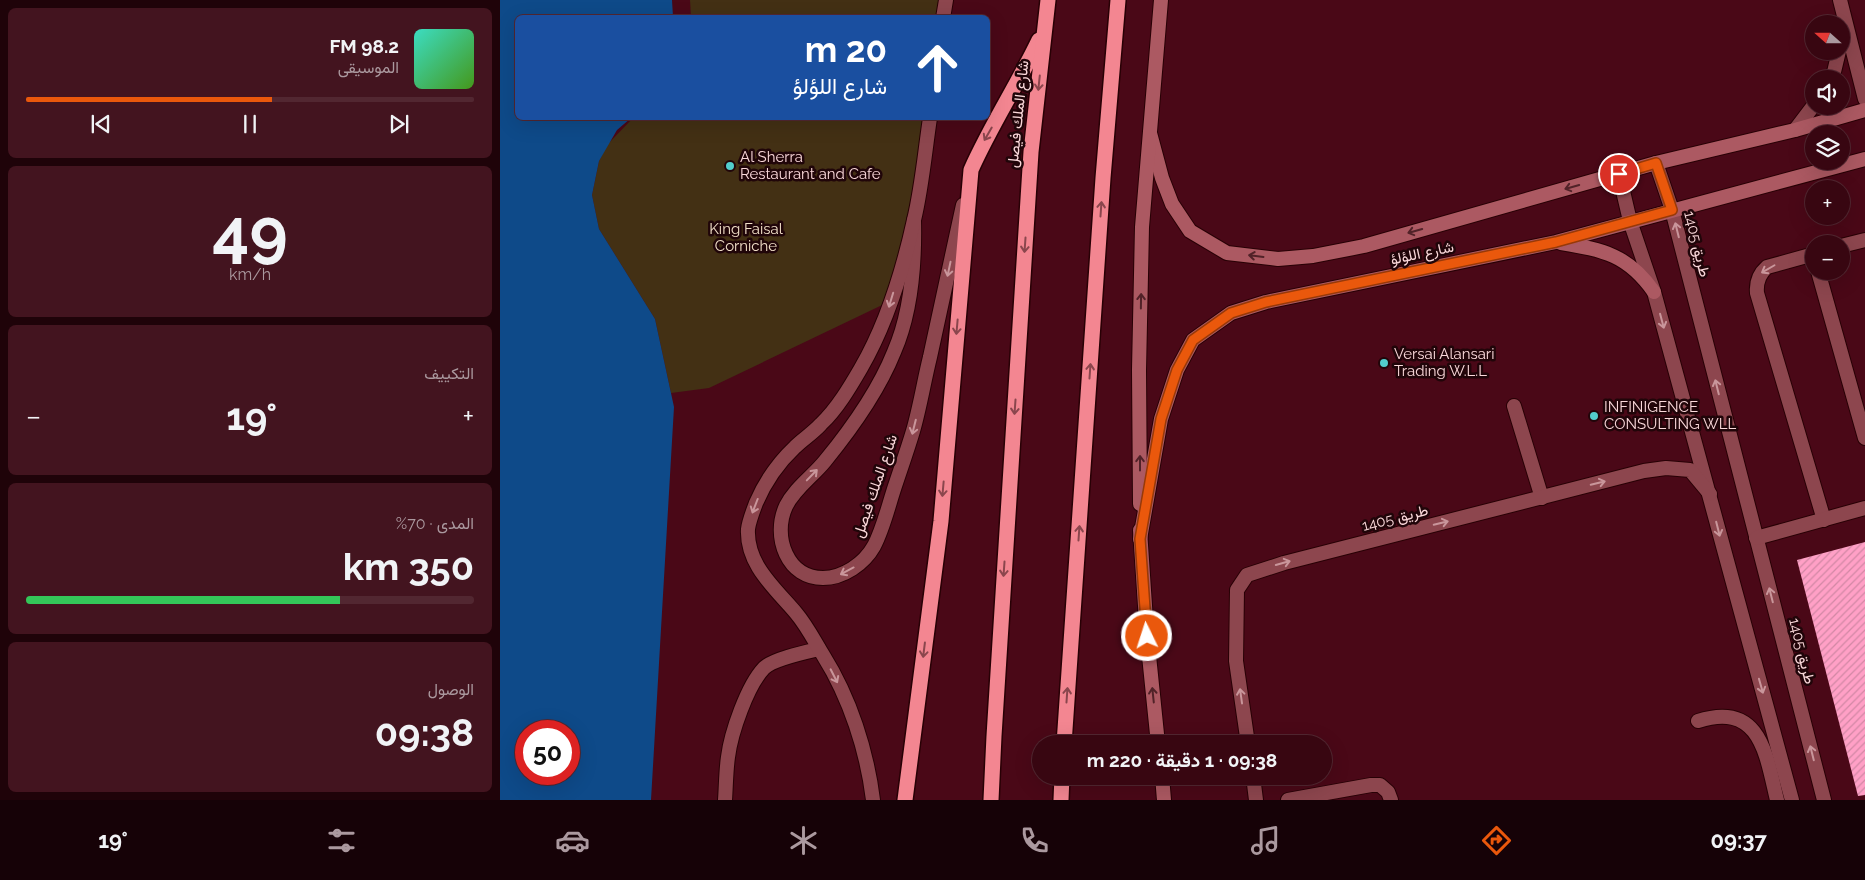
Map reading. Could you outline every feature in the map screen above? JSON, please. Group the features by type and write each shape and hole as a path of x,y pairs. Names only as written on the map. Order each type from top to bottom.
{"highway":[{"name":"شارع الملك فيصل","path":"991,800 1031,152 1048,0"},
{"path":"1065,735 1103,178 1118,0"},
{"path":"905,800 941,521 971,170 982,145 1015,87 1044,30"},
{"path":"1061,800 1062,785"}],"main road":[{"path":"1157,735 1140,539 1139,370 1142,227 1161,0"},
{"name":"شارع اللؤلؤ","path":"1150,133 1162,178 1172,204 1190,232 1227,253 1278,259 1312,256 1364,246 1656,163 1795,130 1865,110"},
{"name":"شارع اللؤلؤ","path":"1140,539 1161,419 1177,370 1193,340 1231,313 1266,302 1556,242 1865,159"},
{"path":"1556,242 1580,246 1616,256 1642,275 1654,292"},
{"path":"1163,785 1164,800"}],"street":[{"path":"944,15 946,0"},
{"path":"1840,1 1840,15"},
{"path":"1840,1 1865,99"},
{"path":"1795,130 1806,115"},
{"name":"شارع الملك فيصل","path":"873,800 864,754 852,717 837,681 797,614 764,577 756,563 750,546 748,529 756,502 770,476 795,446 822,424 844,396 876,341 887,311 914,220 930,120"},
{"name":"طريق 1405","path":"1656,163 1672,210 1824,800"},
{"name":"شارع الملك فيصل","path":"914,220 915,255 910,293 895,351 862,413 822,464 794,494 783,513 781,538 784,550 789,561 797,570 807,575 828,578 849,571 858,565 874,546 913,431 971,170"},
{"name":"طريق 1405","path":"1619,174 1630,221 1654,292 1710,494 1792,800"},
{"path":"1850,244 1865,240"},
{"path":"1805,257 1767,268 1761,272 1756,286 1824,520"},
{"path":"1821,280 1865,438"},
{"path":"1514,406 1542,498"},
{"name":"طريق 1405","path":"1247,735 1236,661 1236,590 1247,575 1284,563 1666,468 1690,470 1710,494"},
{"path":"1756,538 1865,508"},
{"path":"725,800 728,757 737,722 749,692 765,667 790,656 819,649"},
{"path":"1698,720 1724,716 1748,726 1758,736 1764,748 1777,800"},
{"path":"1772,779 1787,777"},
{"path":"1254,785 1256,800"},
{"path":"1288,800 1380,785 1388,792 1390,800"}],"green space":[{"path":"690,0 949,0 947,15 691,15"},
{"name":"King Faisal Corniche","path":"631,120 930,120 901,296 709,388 671,393 655,319 599,229 592,195 599,161 607,145"}],"water":[{"path":"500,0 672,0 673,15 515,15 515,120 629,120 617,130 599,161 592,195 599,229 655,319 674,407 651,800 500,800"}],"building":[{"path":"1865,542 1865,795 1858,796 1797,560"}],"place":[{"name":"Al Sherra Restaurant and Cafe","path":"730,166"},
{"name":"Versai Alansari Trading W.L.L","path":"1384,363"},
{"name":"INFINIGENCE CONSULTING WLL","path":"1594,416"}],"route":[{"path":"1147,636 1140,539 1161,419 1177,370 1193,340 1231,313 1266,302 1556,242 1672,210 1656,163 1619,174"}]}
